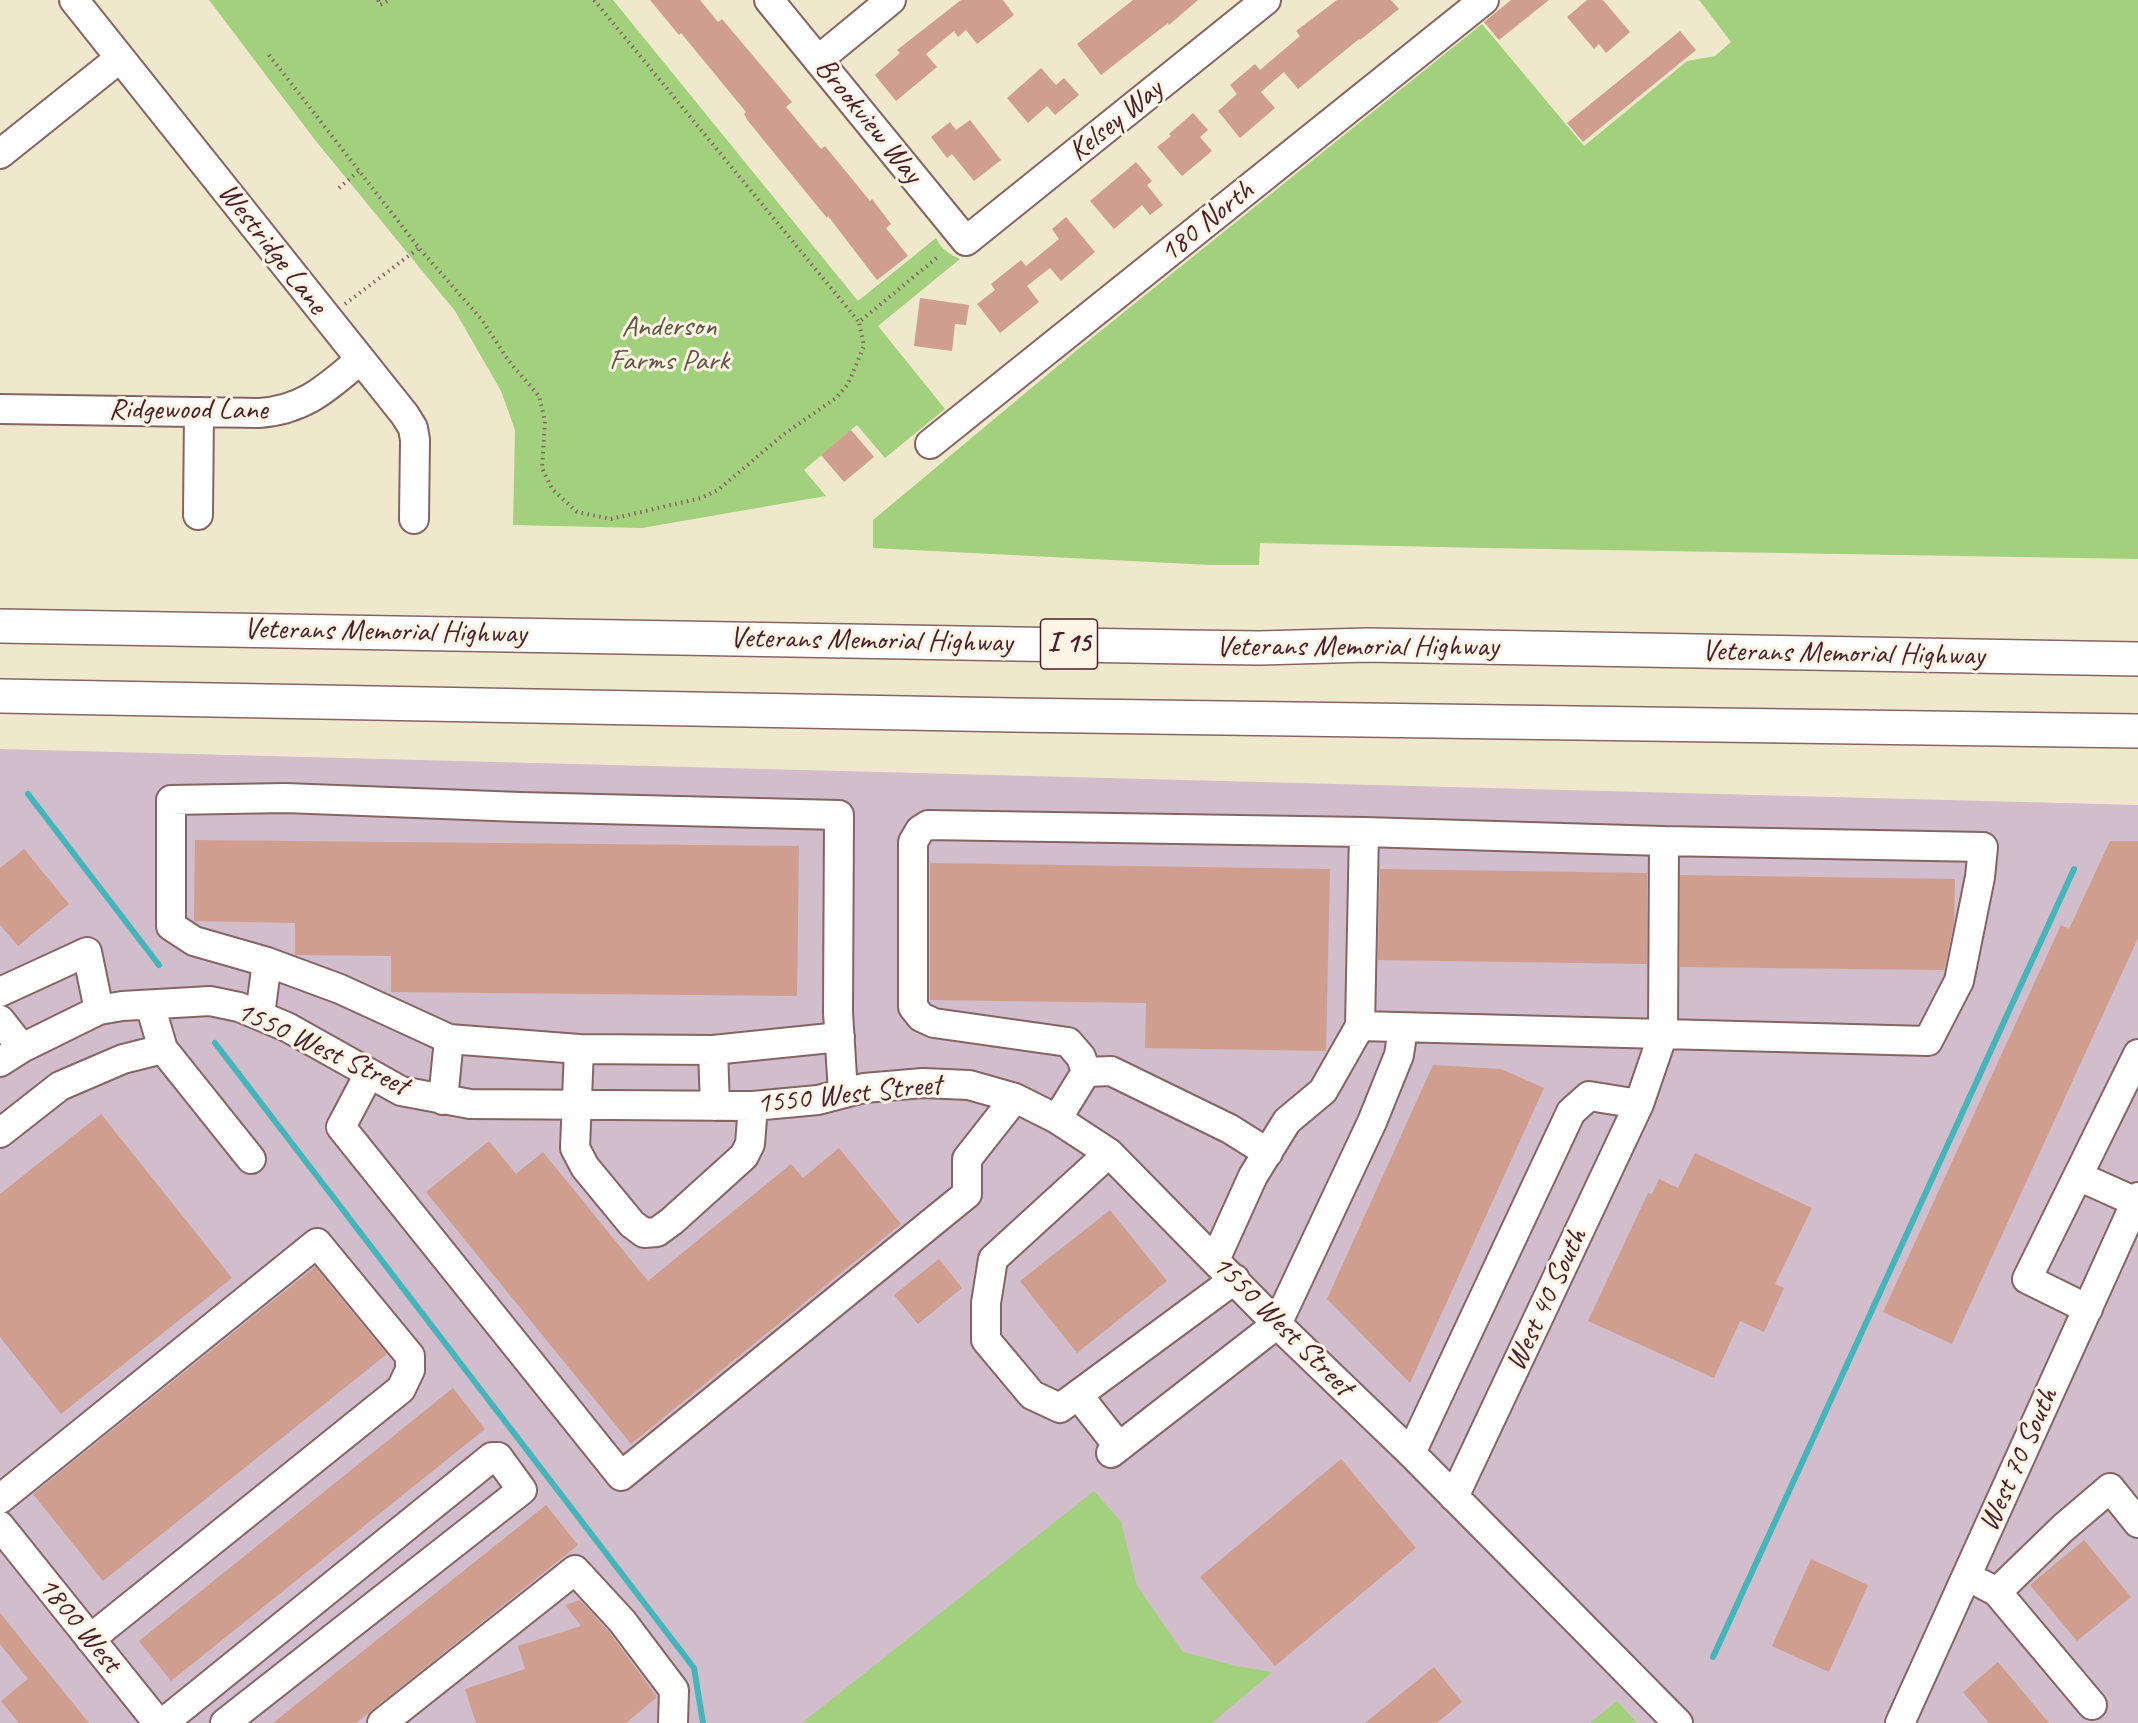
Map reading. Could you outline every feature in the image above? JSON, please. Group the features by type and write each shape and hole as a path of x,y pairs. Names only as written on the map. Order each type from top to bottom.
{"highway":[{"name":"Veterans Memorial Highway","path":"0,626 1187,647 1260,648 1366,645 2138,659"},
{"path":"0,696 2138,731"}],"street":[{"name":"Westridge Lane","path":"74,0 405,415 415,440 414,519"},
{"name":"Brookview Way","path":"769,0 966,241"},
{"path":"818,60 891,0"},
{"name":"Kelsey Way","path":"966,241 1266,0"},
{"name":"180 North","path":"930,444 1484,0"},
{"path":"0,154 120,58"},
{"name":"Ridgewood Lane","path":"0,409 279,412 298,406 316,395 360,360"},
{"path":"198,515 199,412"},
{"path":"840,1037 712,1050 579,1049 449,1039 340,989 267,962 194,941 171,926 171,800 285,798 839,815 840,1037 843,1093"},
{"path":"1086,1072 1081,1057 1068,1042 934,1023 921,1017 913,1007 913,842 920,830 928,825 1364,832 1983,847 1980,877 1959,981 1928,1041 1360,1026"},
{"path":"1215,1260 1253,1176 1287,1121 1323,1091 1360,1026 1364,832"},
{"name":"West 40 South","path":"1454,1497 1639,1104 1663,1034 1664,841"},
{"path":"0,992 87,952 99,1010"},
{"path":"260,1016 267,962"},
{"name":"1550 West Street","path":"11,1055 99,1010 122,1006 210,1001 239,1007 287,1027 401,1091 470,1104 753,1106 818,1100 864,1088 923,1083 969,1085 1015,1098 1057,1119 1109,1153 1277,1324 1411,1453 1678,1723"},
{"path":"150,1005 163,1049 251,1159"},
{"path":"0,1020 11,1055"},
{"path":"1078,1395 1115,1450 1277,1324 1372,1122 1399,1055 1403,1028"},
{"path":"443,1100 449,1039"},
{"path":"0,1133 60,1086 123,1059 163,1049"},
{"path":"579,1049 574,1148 585,1167 632,1224 644,1233 657,1232 672,1221 744,1156 750,1144 753,1106"},
{"path":"712,1050 715,1106"},
{"path":"2088,1309 2027,1279 2136,1065"},
{"path":"1086,1072 1111,1071 1230,1129 1268,1153"},
{"path":"1057,1119 1086,1072"},
{"path":"369,1074 341,1127 621,1476 967,1194 967,1159 1015,1098"},
{"path":"1411,1453 1571,1112 1589,1096 1639,1104"},
{"path":"1109,1153 993,1259 986,1304 986,1340 1032,1395 1060,1408 1235,1279"},
{"path":"2078,1176 2137,1200"},
{"name":"West 70 South","path":"1900,1723 2137,1200"},
{"path":"0,1499 317,1243 410,1356 410,1370 401,1389 90,1639"},
{"path":"163,1723 492,1457 498,1457 522,1490 225,1723"},
{"path":"1996,1592 2063,1528 2110,1488 2138,1523"},
{"name":"1800 West","path":"0,1526 158,1723"},
{"path":"382,1723 575,1570 622,1621 674,1690 673,1723"},
{"path":"1967,1575 1996,1592 2092,1705"}],"path":[{"path":"378,0 380,4 389,0"},
{"path":"269,55 419,248 482,320 508,360 539,396 544,421 542,468 552,489 577,512 610,519 701,498 718,490 784,434 836,398 848,384 864,346 859,322 594,0"},
{"path":"339,188 359,171"},
{"path":"345,305 419,248"},
{"path":"859,322 939,256"}],"shaded area":[{"path":"0,749 2138,805 2138,1723 0,1723"}],"green space":[{"name":"Anderson Farms Park","path":"209,0 613,0 858,301 936,238 946,251 960,259 878,326 945,409 885,458 857,425 804,470 826,496 642,528 513,525 515,430 501,391 455,311 315,140"},
{"path":"1699,0 2138,0 2138,559 1260,543 1259,565 1210,565 873,548 873,520 1077,350 1482,24 1584,146 1687,61 1715,56 1731,42"},
{"path":"1094,1491 1121,1522 1137,1586 1183,1652 1236,1666 1272,1672 1212,1723 802,1723"},
{"path":"1617,1701 1637,1723 1590,1723"}],"building":[{"path":"650,0 700,0 718,22 722,19 792,102 786,107 821,149 825,146 870,201 872,199 891,224 886,228 908,256 877,280 828,216 827,218 748,121 744,114 746,112 681,33 679,35"},
{"path":"961,0 1003,0 1014,15 977,44 966,30 958,37 954,31 926,54 937,67 896,101 875,75 900,53 897,50"},
{"path":"1133,0 1198,0 1169,25 1168,23 1101,75 1077,44"},
{"path":"1337,0 1391,0 1399,9 1298,89 1284,72 1261,92 1275,108 1240,138 1218,111 1237,94 1230,85 1255,64 1260,70 1300,36 1296,31"},
{"path":"1511,0 1549,0 1499,40 1484,22"},
{"path":"1587,0 1603,0 1630,32 1606,53 1599,44 1594,49 1567,17"},
{"path":"1680,31 1696,50 1583,142 1567,123"},
{"path":"1041,68 1056,85 1064,78 1079,95 1055,115 1047,106 1028,123 1007,98"},
{"path":"1193,113 1208,130 1200,137 1212,151 1182,176 1157,147"},
{"path":"970,120 1001,160 974,181 952,154 947,158 931,137 950,122 956,130"},
{"path":"1136,162 1152,181 1147,185 1163,205 1150,215 1142,205 1114,229 1090,201"},
{"path":"1066,217 1095,252 1061,281 1050,268 1027,286 1039,302 1000,333 977,304 995,290 991,284 1021,260 1026,266 1059,239 1052,229"},
{"path":"920,298 969,305 966,325 955,324 952,351 914,346"},
{"path":"851,430 874,457 844,482 821,455"},
{"path":"195,840 799,846 797,996 391,992 391,956 295,955 295,923 194,921"},
{"path":"2110,841 2138,841 2138,938 1952,1344 1883,1312 2061,925 2069,929"},
{"path":"24,849 69,904 18,946 0,925 0,868"},
{"path":"930,863 1330,869 1326,1051 1145,1048 1146,1003 930,1000"},
{"path":"1380,869 1647,873 1647,964 1378,960"},
{"path":"1680,875 1955,879 1954,924 1944,970 1680,967"},
{"path":"1433,1065 1501,1069 1544,1088 1410,1383 1327,1299"},
{"path":"101,1114 232,1278 61,1414 0,1337 0,1194"},
{"path":"489,1141 516,1174 543,1152 648,1281 791,1164 803,1178 839,1148 901,1224 631,1444 426,1192"},
{"path":"1695,1153 1812,1208 1775,1284 1784,1288 1764,1332 1740,1321 1714,1378 1588,1321 1648,1193 1652,1194 1659,1179 1678,1188"},
{"path":"1110,1210 1167,1281 1077,1353 1020,1281"},
{"path":"939,1259 962,1288 918,1324 894,1295"},
{"path":"315,1267 387,1354 103,1581 33,1494"},
{"path":"453,1388 485,1429 171,1681 139,1641"},
{"path":"1341,1459 1416,1548 1275,1666 1200,1577"},
{"path":"546,1505 578,1545 356,1723 273,1723"},
{"path":"2084,1540 2131,1597 2077,1641 2030,1585"},
{"path":"1811,1559 1868,1585 1829,1672 1772,1646"},
{"path":"580,1600 609,1632 657,1697 626,1723 476,1723 465,1689 525,1669 518,1646 581,1626 565,1605"},
{"path":"0,1613 89,1723 19,1723 1,1701 28,1679 0,1644"},
{"path":"1998,1662 2049,1723 1989,1723 1963,1692"},
{"path":"1434,1667 1462,1702 1437,1723 1365,1723"}],"waterway":[{"path":"28,794 159,965"},
{"path":"1713,1657 2074,869"},
{"path":"215,1043 694,1668 703,1723"}]}
